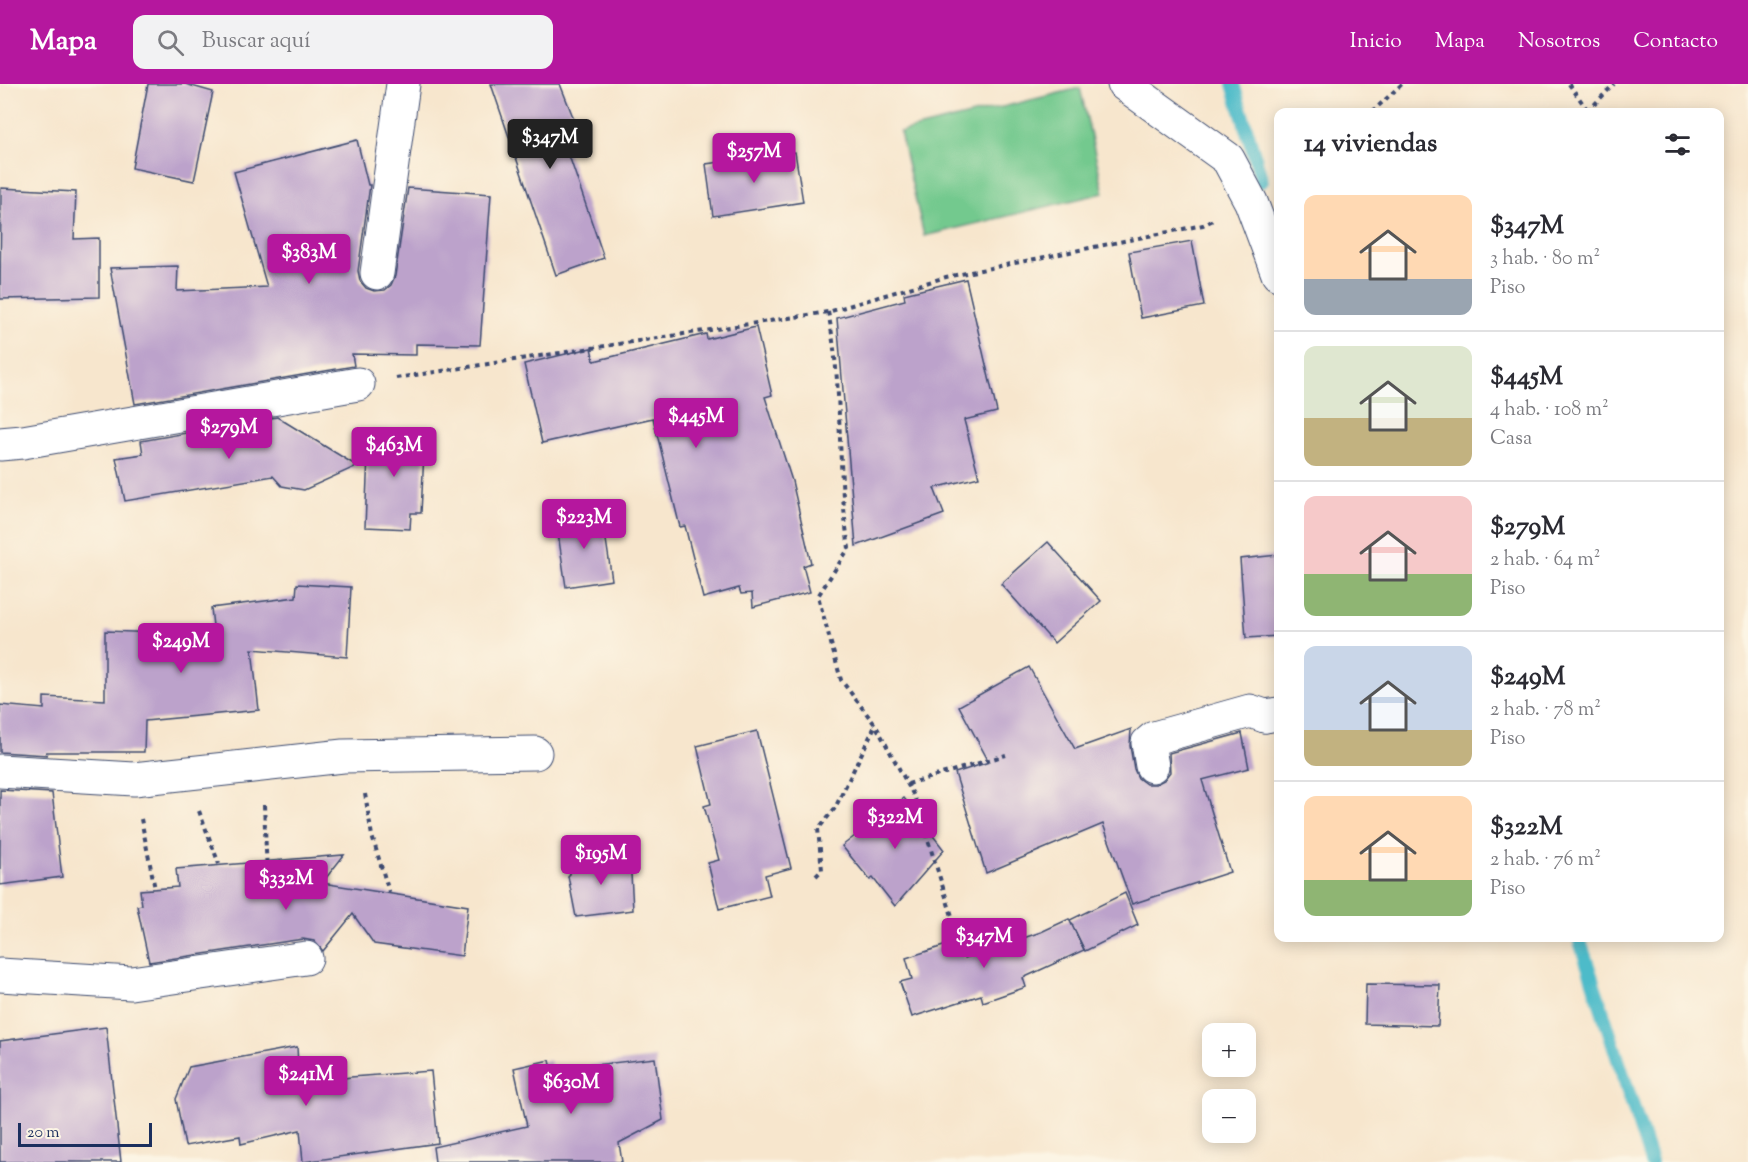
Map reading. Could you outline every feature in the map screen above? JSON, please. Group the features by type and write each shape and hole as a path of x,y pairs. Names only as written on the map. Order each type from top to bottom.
{"street":[{"path":"377,273 403,84"},
{"path":"1124,84 1228,159 1251,202 1274,263"},
{"path":"0,444 358,384"},
{"path":"1152,766 1148,742 1154,738 1250,711 1271,715"},
{"path":"0,771 134,779 186,776 262,765 358,756 535,753"},
{"path":"0,975 131,983 306,958"}],"path":[{"path":"1376,108 1402,84"},
{"path":"1569,84 1586,108"},
{"path":"1593,108 1614,84"},
{"path":"358,384 828,312 946,277 1203,225 1251,202"},
{"path":"828,312 835,346 844,518 849,548 818,596 841,680 876,726 908,784 952,916"},
{"path":"816,876 822,870 818,829 835,808 876,726"},
{"path":"908,784 1006,755"},
{"path":"358,756 372,836 389,892"},
{"path":"262,765 267,873"},
{"path":"186,776 219,864"},
{"path":"134,779 154,889"}],"green space":[{"path":"1080,88 1104,193 924,236 900,132"}],"building":[{"path":"148,84 185,84 213,92 194,181 132,168"},
{"path":"491,84 560,84 579,132 563,138 604,258 556,275"},
{"path":"357,140 368,185 370,185 358,271 360,281 366,288 374,291 385,290 391,285 395,276 408,188 491,194 480,345 416,344 416,355 352,354 354,366 135,404 110,268 178,266 177,291 267,287 234,172"},
{"path":"795,152 803,202 713,216 706,164"},
{"path":"1,188 76,192 74,239 99,238 99,297 0,299"},
{"path":"1192,241 1204,306 1141,318 1129,252"},
{"path":"966,279 997,412 964,420 979,477 934,488 944,514 856,546 837,318 905,300 904,294"},
{"path":"756,327 772,395 765,397 792,481 811,563 803,566 810,592 753,607 752,593 741,594 739,588 703,598 685,526 680,527 653,418 542,443 524,364 591,348 594,361 706,334 707,339"},
{"path":"277,417 357,466 304,490 282,486 273,476 125,501 116,458 143,454 141,441"},
{"path":"369,430 425,432 421,513 411,513 410,529 365,527"},
{"path":"602,513 612,580 566,587 556,520"},
{"path":"1048,542 1101,601 1054,643 1001,584"},
{"path":"1274,555 1274,636 1246,638 1240,559"},
{"path":"297,584 351,587 347,657 252,649 259,710 145,721 144,752 46,752 47,755 0,752 0,705 44,709 44,697 105,700 105,631 214,635 211,608 296,597"},
{"path":"1029,667 1075,749 1131,729 1130,746 1134,769 1138,778 1146,784 1156,784 1164,780 1170,772 1169,753 1242,733 1249,768 1202,780 1230,872 1132,904 1103,824 986,873 955,773 989,762 959,706"},
{"path":"757,731 791,868 765,875 770,896 719,909 708,863 719,860 704,806 711,804 697,746"},
{"path":"0,790 52,793 62,877 0,885"},
{"path":"904,798 944,850 895,906 873,878 870,880 842,846"},
{"path":"344,855 322,883 468,906 462,956 374,944 353,914 323,951 314,941 303,939 149,962 137,906 142,905 140,890 178,887 176,869"},
{"path":"630,856 633,910 576,917 568,876 570,874 569,860"},
{"path":"1125,893 1138,925 1085,951 1070,920"},
{"path":"1069,919 1084,950 1023,978 1026,987 983,1002 981,995 912,1017 900,982 912,979 906,958 959,941 965,958 1041,932"},
{"path":"1366,984 1440,985 1438,1026 1365,1024"},
{"path":"106,1027 121,1162 0,1162 0,1041"},
{"path":"297,1047 299,1085 351,1077 431,1071 438,1143 303,1162 300,1130 241,1144 240,1136 185,1146 176,1099 189,1067"},
{"path":"655,1058 663,1120 619,1143 622,1162 435,1162 433,1147 527,1126 514,1068 550,1060 552,1070"}],"waterway":[{"path":"1233,84 1262,181"},
{"path":"1580,942 1651,1162"}]}
